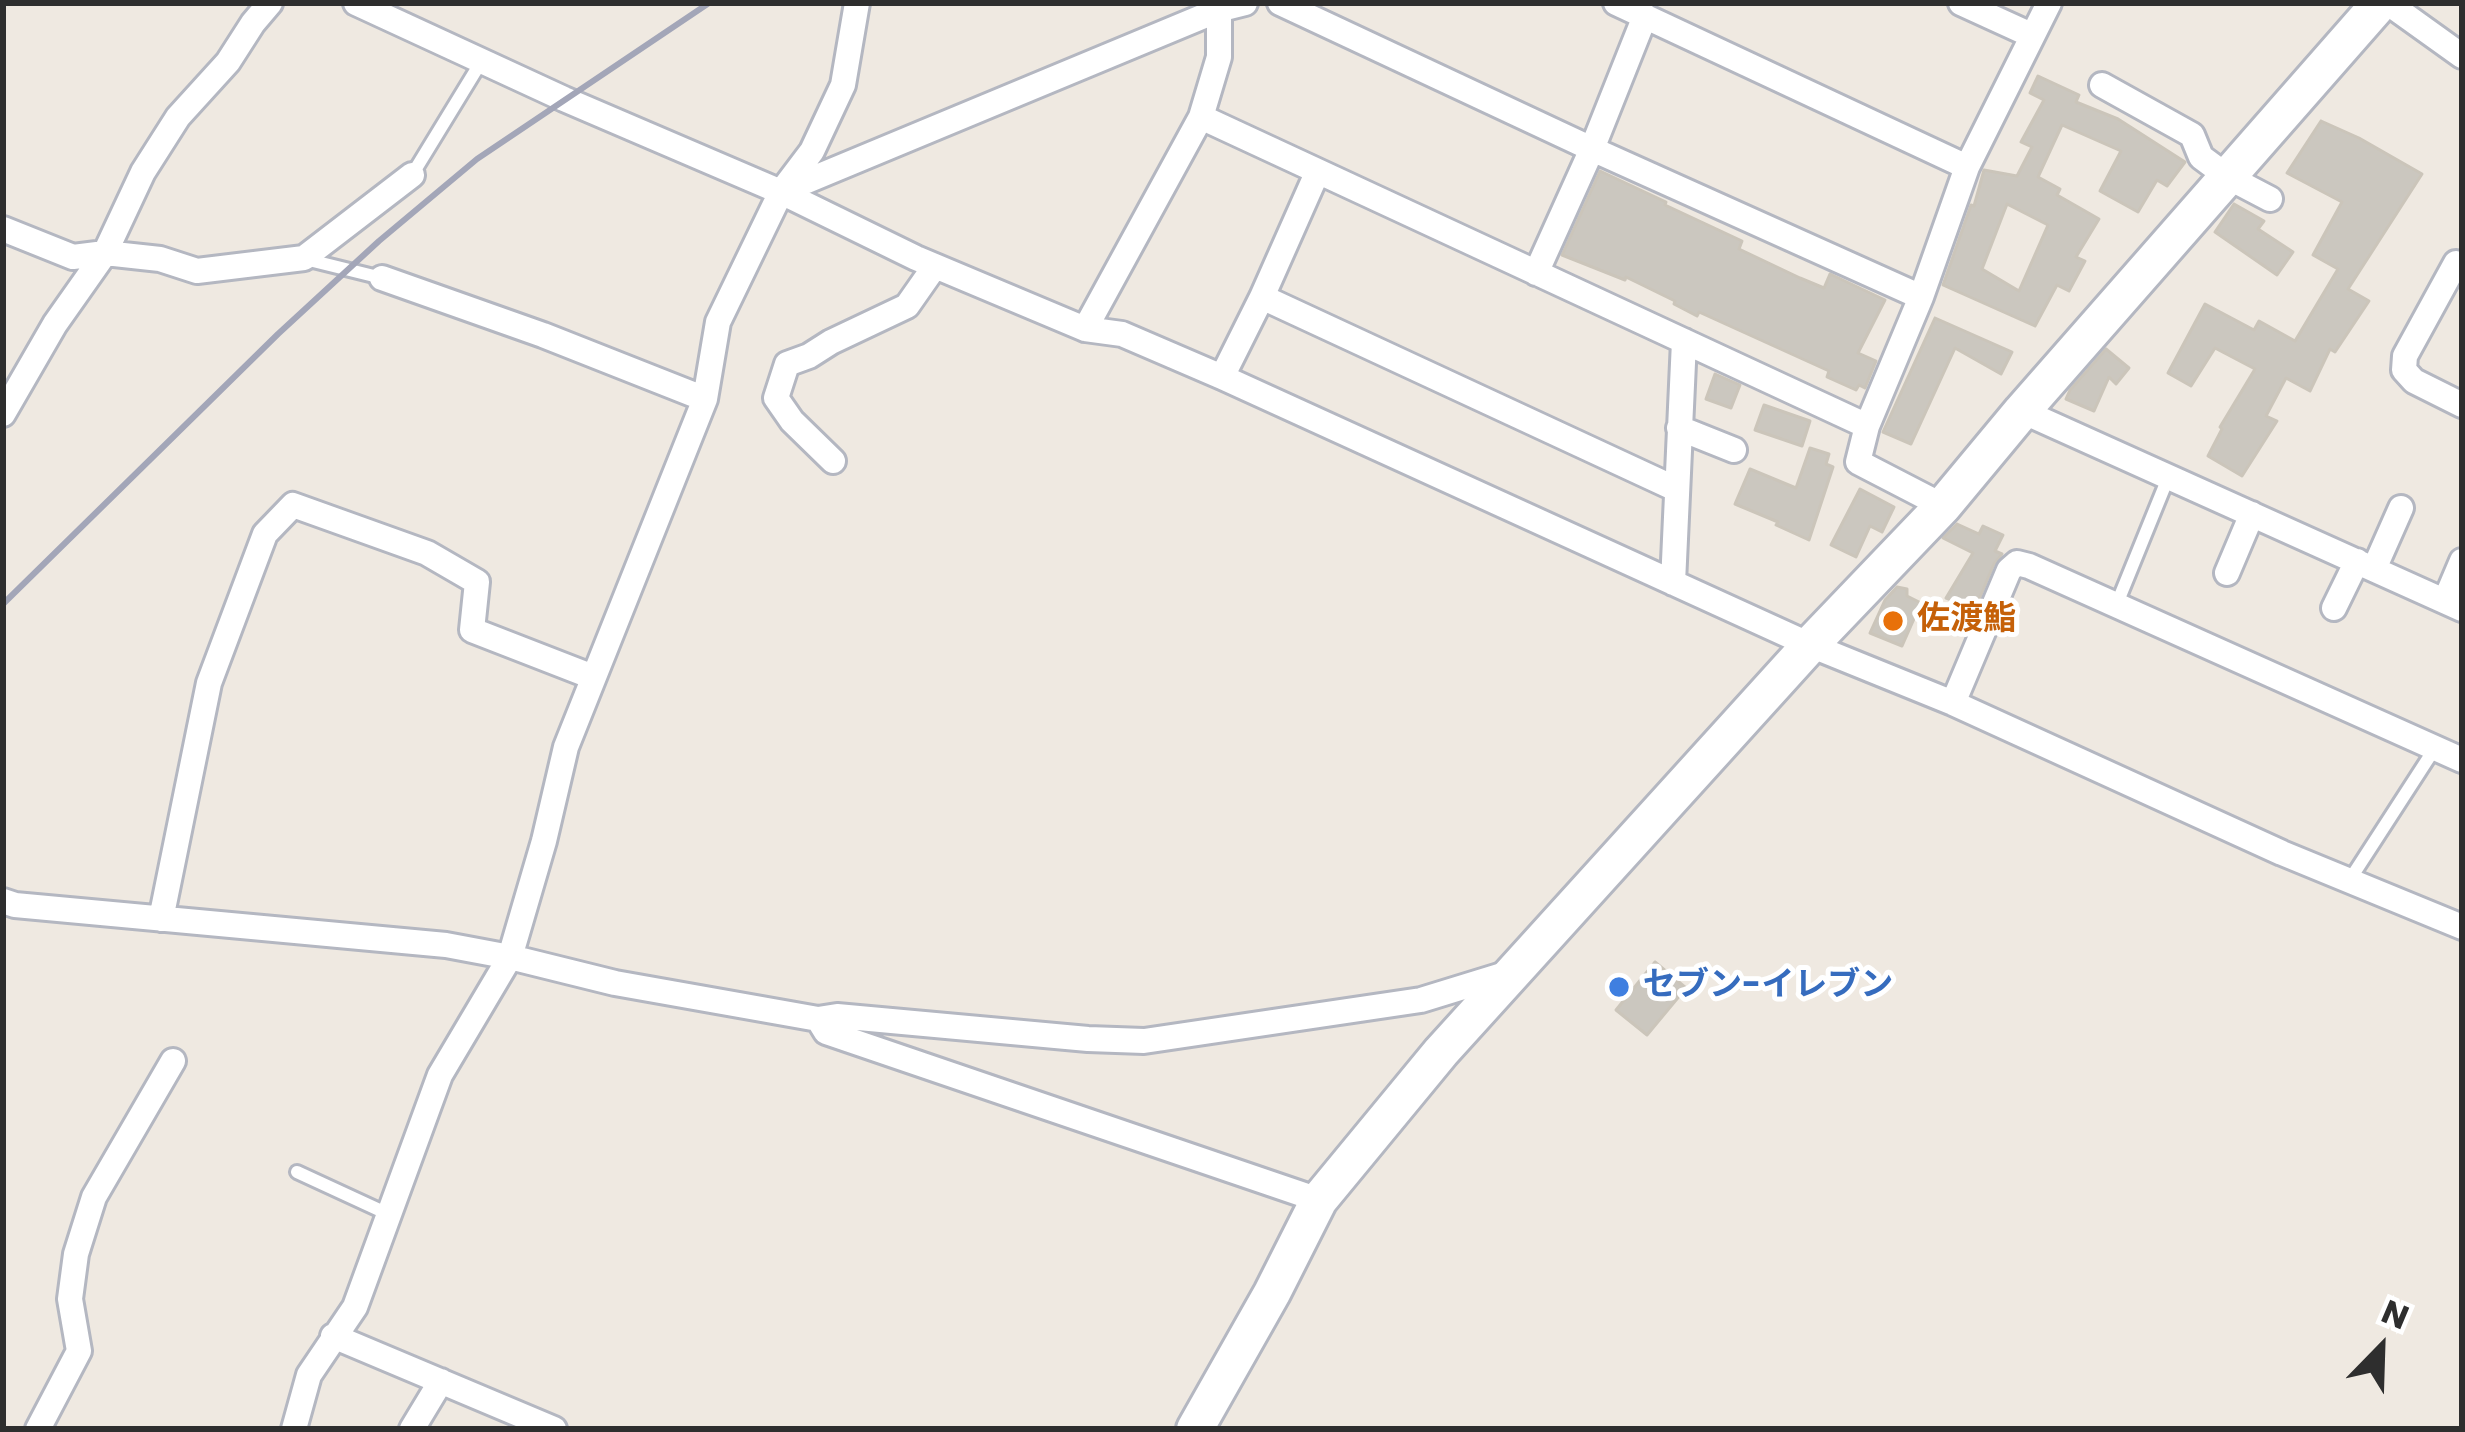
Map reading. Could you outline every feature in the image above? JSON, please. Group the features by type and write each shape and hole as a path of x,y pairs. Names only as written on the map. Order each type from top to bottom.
{"street":[{"path":"4,412 55,324 105,253 143,172 178,117 229,62 270,3"},
{"path":"356,3 781,192 935,266 1084,329 1122,334 1222,377 1810,645 2462,927"},
{"path":"294,1429 309,1375 355,1307 440,1075 510,957 566,747 705,399 718,322 781,192 812,151 843,86 856,3"},
{"path":"1280,3 1921,297"},
{"path":"1616,3 1966,167"},
{"path":"1960,3 2031,35"},
{"path":"1942,506 1858,462 1867,426 1921,297 1966,167 2049,3"},
{"path":"1195,1429 1318,1200 1441,1052 1942,506 2384,3 2462,56"},
{"path":"781,192 1228,5"},
{"path":"1084,329 1201,117 1228,5"},
{"path":"1536,273 1645,16"},
{"path":"2102,85 2192,135 2201,157 2270,199"},
{"path":"1201,117 1867,426"},
{"path":"1222,377 1317,173"},
{"path":"3,229 73,257 105,253 160,259 197,271 304,258 412,175"},
{"path":"2456,263 2405,356 2404,370 2414,381 2462,406"},
{"path":"833,461 776,398 787,364 907,306 935,266"},
{"path":"382,278 705,399"},
{"path":"1262,297 1676,489"},
{"path":"1673,583 1684,341"},
{"path":"2022,411 2453,605 2462,561"},
{"path":"1679,428 1734,450"},
{"path":"160,919 208,683 266,534 293,505 427,553 477,582 472,630 592,677"},
{"path":"2334,608 2401,508"},
{"path":"2227,573 2252,514"},
{"path":"1953,703 2008,570 2017,563 2462,760"},
{"path":"3,901 446,945 615,983 818,1019 837,1016 1088,1039 1144,1041 1421,1000 1514,971"},
{"path":"818,1019 826,1032 1318,1200"},
{"path":"38,1429 80,1352 70,1299 76,1254 94,1197 173,1061"},
{"path":"333,1336 554,1429"},
{"path":"412,1429 441,1381"}],"lane":[{"path":"412,175 481,61"},
{"path":"304,258 382,278"},
{"path":"2116,606 2169,477"},
{"path":"2349,881 2435,748"},
{"path":"297,1172 388,1214"}],"building":[{"path":"2038,76 2079,95 2076,102 2118,119 2185,162 2167,186 2157,180 2138,212 2100,191 2121,151 2062,125 2038,177 2060,189 2057,195 2099,219 2076,257 2085,261 2069,291 2057,285 2035,326 1943,285 1984,170 2017,176 2032,147 2021,142 2044,100 2030,93","holes":["2007,204 2048,225 2019,291 1982,269"]},
{"path":"2321,121 2422,174 2348,289 2369,301 2335,352 2330,349 2310,391 2286,378 2266,416 2277,421 2242,476 2208,456 2255,369 2215,348 2191,386 2168,373 2205,304 2254,330 2259,321 2295,341 2338,269 2313,255 2342,202 2287,173"},
{"path":"1600,171 1742,241 1739,249 1800,278 1824,288 1830,274 1885,300 1858,353 1876,361 1865,388 1859,385 1856,390 1827,377 1829,371 1699,312 1697,316 1626,277 1562,255"},
{"path":"2234,204 2264,221 2258,229 2293,252 2277,275 2215,232"},
{"path":"1935,318 2012,352 2001,374 1955,348 1911,444 1883,432"},
{"path":"2106,349 2129,368 2116,384 2109,377 2094,411 2066,399 2070,390"},
{"path":"1715,374 1740,385 1731,408 1706,399"},
{"path":"1764,405 1810,421 1802,446 1755,430"},
{"path":"1810,448 1829,454 1826,464 1833,467 1809,540 1735,504 1750,469 1796,488"},
{"path":"1860,489 1894,507 1882,532 1870,526 1856,557 1831,545"},
{"path":"1957,524 1979,534 1983,526 2003,535 1995,551 2002,554 1975,609 1946,598 1973,553 1943,538"},
{"path":"1897,587 1907,589 1907,596 1921,603 1902,646 1870,633 1885,600"},
{"path":"1655,962 1686,988 1647,1035 1616,1010"}],"railway":[{"path":"3,604 379,241 477,159 709,3"}],"place":[{"name":"佐渡鮨","path":"1893,621"},
{"name":"セブン-イレブン","path":"1619,987"}]}
